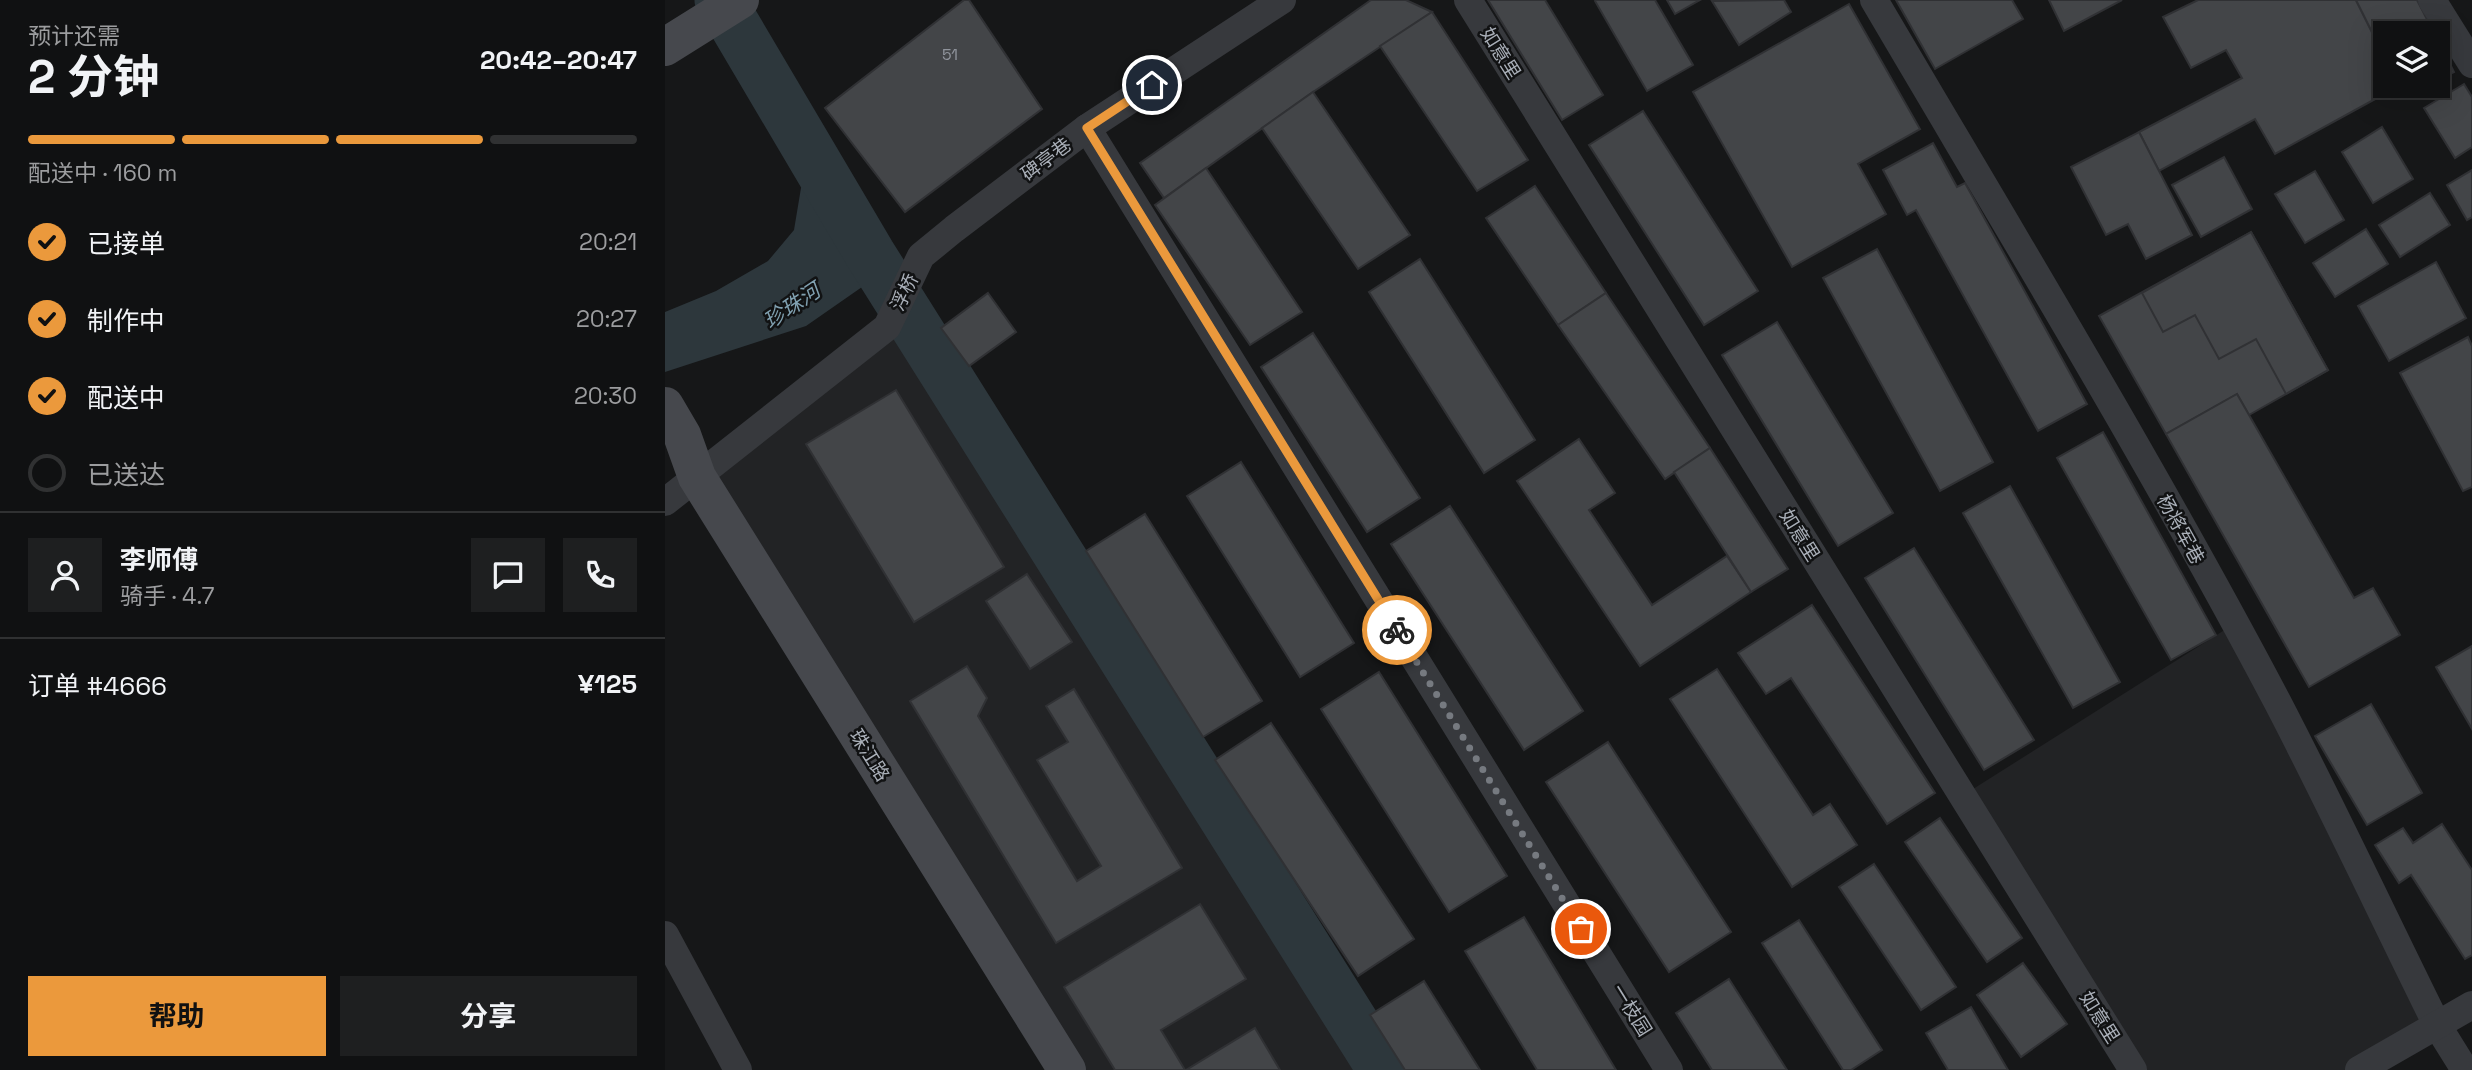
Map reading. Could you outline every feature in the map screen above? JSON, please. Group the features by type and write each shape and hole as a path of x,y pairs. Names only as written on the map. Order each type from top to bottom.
{"main road":[{"path":"676,40 740,0"},
{"name":"珠江路","path":"674,420 697,477 1067,1070"}],"street":[{"name":"碑亭巷","path":"921,257 1087,128 1282,0"},
{"name":"如意里","path":"1468,0 2133,1070"},
{"name":"杨将军巷","path":"1874,0 2114,407 2272,693 2437,1025 2465,1070"},
{"path":"2432,0 2472,64"},
{"name":"一枝园","path":"1087,128 1669,1070"},
{"name":"浮桥","path":"697,477 887,327 921,257"},
{"path":"665,502 697,477"},
{"path":"665,935 739,1070"},
{"path":"2359,1070 2472,1005"}],"shaded area":[{"path":"887,327 1364,1070 1065,1070 697,477"},
{"path":"2234,624 2437,1025 2359,1070 2133,1070 1962,796"}],"water":[{"name":"珍珠河","path":"802,182 862,287 806,326 665,372 665,312 716,291 768,261 794,230"}],"building":[{"path":"964,0 969,0 1042,109 905,212 825,108"},
{"path":"1371,0 1406,0 1432,12 1313,92 1164,198 1140,163"},
{"path":"1488,0 1545,0 1603,95 1562,120"},
{"path":"1596,0 1655,0 1693,65 1647,91"},
{"path":"1667,0 1700,0 1675,14"},
{"path":"1784,0 1791,12 1739,45 1712,1"},
{"path":"1896,0 2012,0 2023,19 1935,69"},
{"path":"2049,0 2122,0 2064,31"},
{"path":"2198,0 2356,0 2373,34 2373,98 2377,98 2275,154 2255,119 2159,171 2139,132 2242,78 2226,50 2191,68 2163,17"},
{"path":"2356,0 2417,0 2428,21 2373,21 2373,34"},
{"path":"1849,4 1920,129 1858,164 1886,214 1792,267 1693,92"},
{"path":"1432,12 1528,160 1477,191 1380,46"},
{"path":"2464,84 2472,97 2472,147 2455,158 2424,108 2441,98 2450,98 2450,92"},
{"path":"1313,92 1410,235 1358,269 1262,128"},
{"path":"1643,111 1758,291 1704,325 1589,145"},
{"path":"2382,127 2413,179 2373,203 2342,152"},
{"path":"2139,132 2192,235 2146,259 2128,224 2106,235 2071,167"},
{"path":"1933,143 1957,187 1965,183 2087,404 2038,431 1916,210 1907,215 1883,170"},
{"path":"2224,157 2252,209 2201,237 2172,185"},
{"path":"1206,168 1302,312 1250,345 1155,205"},
{"path":"2472,170 2472,217 2467,220 2447,185"},
{"path":"2315,171 2344,220 2305,243 2275,194"},
{"path":"1535,186 1606,293 1558,325 1486,218"},
{"path":"2430,193 2450,225 2400,257 2379,225"},
{"path":"2366,229 2388,264 2335,297 2313,263"},
{"path":"2251,232 2328,370 2249,415 2237,394 2166,434 2099,316"},
{"path":"2251,232 2328,370 2286,394 2256,339 2219,359 2195,315 2163,332 2142,293"},
{"path":"1877,249 1993,462 1940,491 1823,278"},
{"path":"1420,259 1535,440 1484,473 1369,292"},
{"path":"2436,262 2466,318 2389,361 2358,306"},
{"path":"988,293 1016,332 969,366 941,328"},
{"path":"1606,293 1710,448 1665,479 1558,325"},
{"path":"1777,322 1893,513 1838,546 1722,355"},
{"path":"1313,333 1420,498 1367,532 1261,367"},
{"path":"2468,337 2472,346 2472,487 2463,491 2400,373"},
{"path":"896,390 1004,567 914,622 806,444"},
{"path":"2237,394 2354,598 2373,588 2400,635 2309,687 2166,434"},
{"path":"2103,432 2216,635 2171,660 2057,458"},
{"path":"1579,439 1615,493 1589,510 1652,605 1727,556 1751,592 1640,666 1517,481"},
{"path":"1710,448 1788,569 1751,592 1674,472"},
{"path":"1241,462 1354,643 1300,677 1187,496"},
{"path":"2010,486 2120,682 2073,708 1963,513"},
{"path":"1450,506 1583,711 1524,750 1391,544"},
{"path":"1145,514 1262,701 1203,737 1086,551"},
{"path":"1914,548 2034,740 1984,770 1865,578"},
{"path":"1027,574 1072,642 1030,669 986,601"},
{"path":"1812,605 1935,793 1887,824 1791,678 1766,694 1738,653"},
{"path":"2472,646 2472,729 2436,667"},
{"path":"967,666 987,698 978,716 1077,881 1101,866 1037,760 1068,742 1046,706 1074,689 1182,868 1056,943 910,701"},
{"path":"1717,669 1813,815 1830,804 1857,845 1792,887 1670,699"},
{"path":"1379,672 1507,876 1449,912 1321,709"},
{"path":"2371,704 2422,793 2367,825 2315,736"},
{"path":"1271,723 1414,939 1358,976 1215,760"},
{"path":"1608,742 1731,932 1669,972 1546,782"},
{"path":"1940,818 2022,938 1987,962 1905,842"},
{"path":"2442,824 2472,870 2472,955 2465,959 2411,875 2399,883 2375,845 2403,828 2413,843"},
{"path":"1874,864 1956,987 1921,1010 1839,887"},
{"path":"1200,904 1246,979 1161,1030 1185,1070 1115,1070 1064,987"},
{"path":"1524,917 1616,1070 1537,1070 1465,951"},
{"path":"1799,920 1882,1050 1851,1070 1843,1070 1762,943"},
{"path":"2023,963 2067,1024 2021,1057 1977,995"},
{"path":"1729,979 1787,1070 1712,1070 1676,1013"},
{"path":"1424,981 1480,1070 1405,1070 1370,1015"},
{"path":"1971,1007 2008,1070 1948,1070 1926,1033"},
{"path":"1255,1028 1280,1070 1186,1070"}],"waterway":[{"path":"720,0 870,254 1383,1070"}],"way so far":[{"path":"1397,630 1581,929"}],"route":[{"path":"1152,85 1087,128 1397,630"}]}
